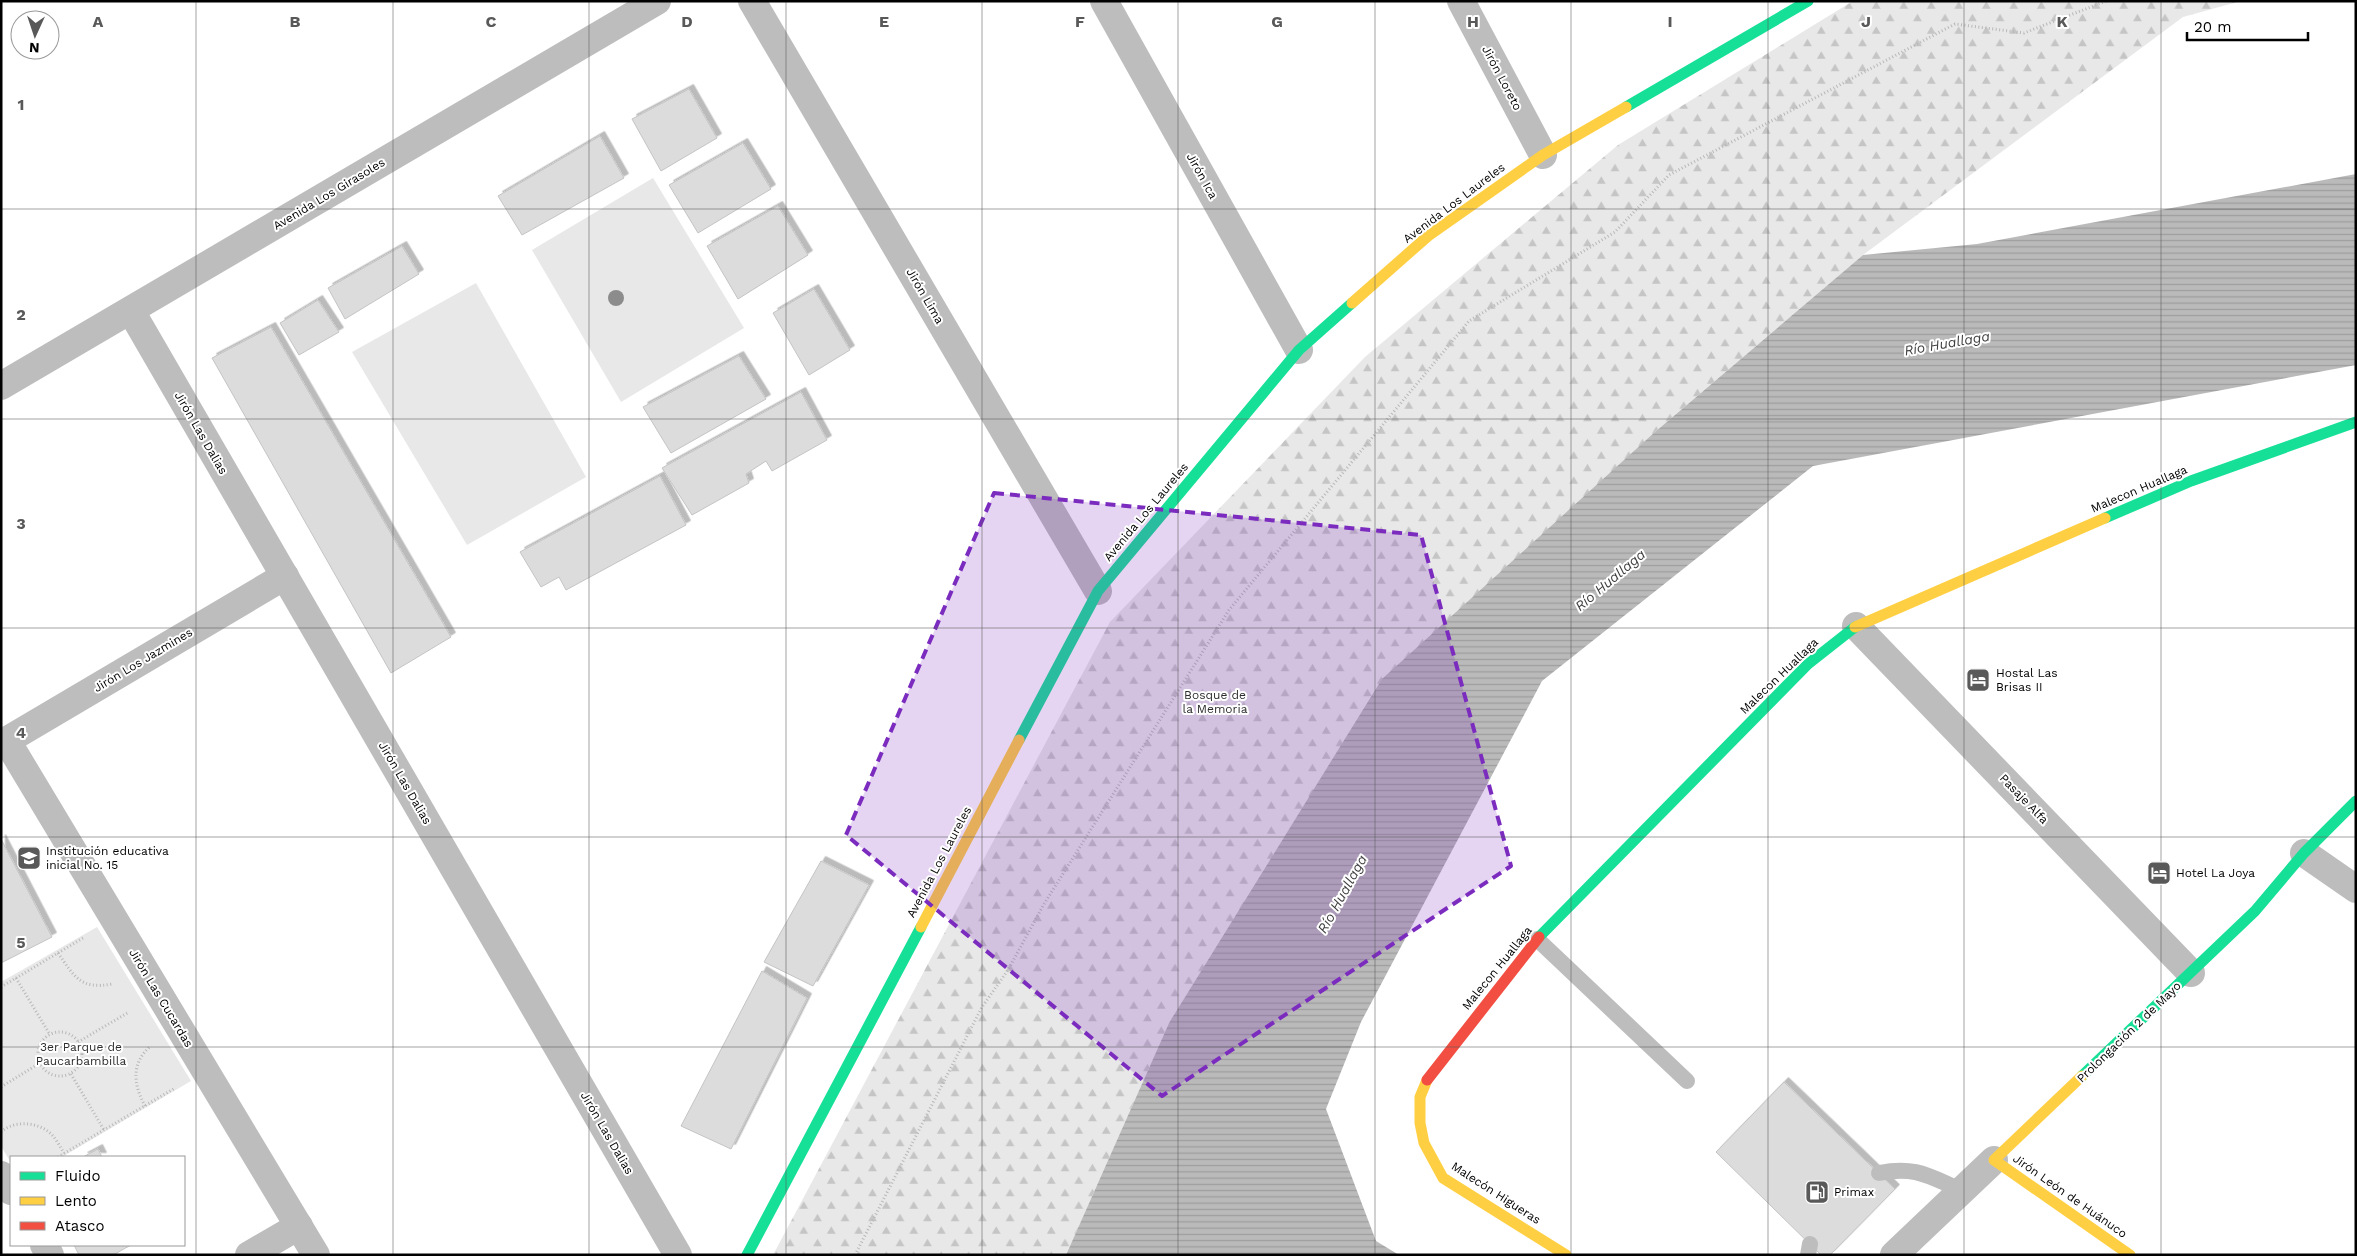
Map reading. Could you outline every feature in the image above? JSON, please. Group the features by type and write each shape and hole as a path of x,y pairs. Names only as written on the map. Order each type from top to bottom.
{"main road":[{"name":"Avenida Los Laureles","path":"747,1255 1098,591 1299,350 1428,236 1543,155 1808,1"},
{"name":"Malecon Huallaga","path":"1424,1143 1420,1123 1420,1098 1428,1077 1537,939 1808,664 1856,626 2191,481 2356,422"},
{"name":"Prolongación 2 de Mayo","path":"1994,1160 2254,911 2304,853 2356,801"},
{"name":"Malecón Higueras","path":"1424,1143 1443,1178 1566,1255"},
{"name":"Jirón León de Huánuco","path":"1994,1160 2130,1255"}],"street":[{"name":"Avenida Los Girasoles","path":"1,386 657,1"},
{"name":"Jirón Lima","path":"752,1 1098,591"},
{"name":"Jirón Ica","path":"1104,1 1299,350"},
{"name":"Jirón Loreto","path":"1461,1 1543,155"},
{"name":"Jirón Las Dalias","path":"130,312 678,1255"},
{"name":"Jirón Los Jazmines","path":"4,743 285,576"},
{"name":"Pasaje Alfa","path":"1856,626 2191,972"},
{"name":"Jirón Las Cucardas","path":"4,743 114,920 316,1255"},
{"path":"2304,853 2356,889"},
{"name":"Prolongación 2 de Mayo","path":"1894,1255 1994,1160"},
{"path":"1,1175 10,1189"},
{"path":"248,1255 299,1226"}],"lane":[{"path":"1537,939 1687,1081"},
{"path":"1879,1173 1908,1169 1961,1190"}],"path":[{"path":"855,1255 982,1007 1008,970 1044,904 1229,610 1469,321 1615,232 1670,175 1955,24 2024,33 2106,1"},
{"path":"1,987 114,920"},
{"path":"58,953 75,978 84,983 103,986 116,981"},
{"path":"16,978 49,1033"},
{"path":"78,1042 130,1011"},
{"path":"68,1031 78,1042 82,1056 78,1069 71,1074 56,1076 42,1068 37,1051 41,1042 49,1033 68,1031"},
{"path":"145,1106 136,1090 135,1076 140,1058 146,1050 159,1041"},
{"path":"1,1087 40,1064"},
{"path":"60,1156 205,1070"},
{"path":"71,1074 104,1130"},
{"path":"1,1132 6,1127 19,1124 42,1128 52,1134 64,1154"}],"highlighted area":[{"path":"994,493 1421,535 1511,866 1162,1096 846,835"}],"green space":[{"name":"Bosque de la Memoria","path":"1853,1 2241,1 2183,17 1863,255 1655,432 1169,1023 1066,1255 773,1255 1110,622 1365,357 1618,145"},
{"path":"653,178 744,328 621,402 532,250"},
{"path":"476,283 586,477 467,545 352,352"},
{"name":"3er Parque de Paucarbambilla","path":"97,927 191,1081 64,1156 10,1156 10,1161 1,1146 1,982"}],"water":[{"name":"Río Huallaga","path":"2356,174 2356,365 1813,466 1542,681 1361,1022 1326,1109 1376,1241 1399,1255 1066,1255 1169,1023 1382,679 1655,432 1863,255 1977,244"}],"building":[{"path":"689,89 717,138 661,171 632,119"},
{"path":"600,136 624,178 522,235 498,196"},
{"path":"743,143 771,189 698,233 669,185"},
{"path":"778,206 808,255 738,299 707,246"},
{"path":"402,246 419,274 345,319 328,288"},
{"path":"814,289 850,350 809,375 773,313"},
{"path":"318,300 339,332 299,355 280,323"},
{"path":"271,327 451,637 391,673 212,358"},
{"path":"739,356 766,399 671,453 643,407"},
{"path":"801,392 827,440 772,471 766,461 746,474 749,483 692,515 662,468"},
{"path":"660,476 686,525 566,590 559,577 541,587 520,552"},
{"path":"1,839 52,937 1,963"},
{"path":"821,861 869,885 813,986 764,962"},
{"path":"762,971 807,998 731,1149 681,1126"},
{"path":"1784,1082 1895,1189 1830,1255 1821,1255 1716,1152"},
{"path":"98,1149 102,1156 85,1156"},
{"path":"74,1246 129,1246 113,1255 79,1255"}],"traffic: fast":[{"path":"1626,107 1808,1"},
{"path":"1019,740 1098,591 1299,350 1352,303"},
{"path":"2105,518 2191,481 2356,422"},
{"path":"1539,937 1808,664 1855,627"},
{"path":"2082,1076 2255,911 2304,853 2356,801"},
{"path":"747,1255 921,927"}],"traffic: slow":[{"path":"1352,303 1428,236 1543,155 1626,107"},
{"path":"1855,627 2105,518"},
{"path":"921,927 1019,740"},
{"path":"2082,1076 1994,1160 2130,1255"},
{"path":"1427,1080 1420,1097 1420,1123 1424,1143 1443,1178 1566,1255"}],"traffic: jam":[{"path":"1427,1080 1539,937"}],"place":[{"name":"Hostal Las Brisas II","path":"1978,680"},
{"name":"Institución educativa inicial No. 15","path":"29,858"},
{"name":"Hotel La Joya","path":"2159,873"},
{"name":"Primax","path":"1817,1192"}]}
